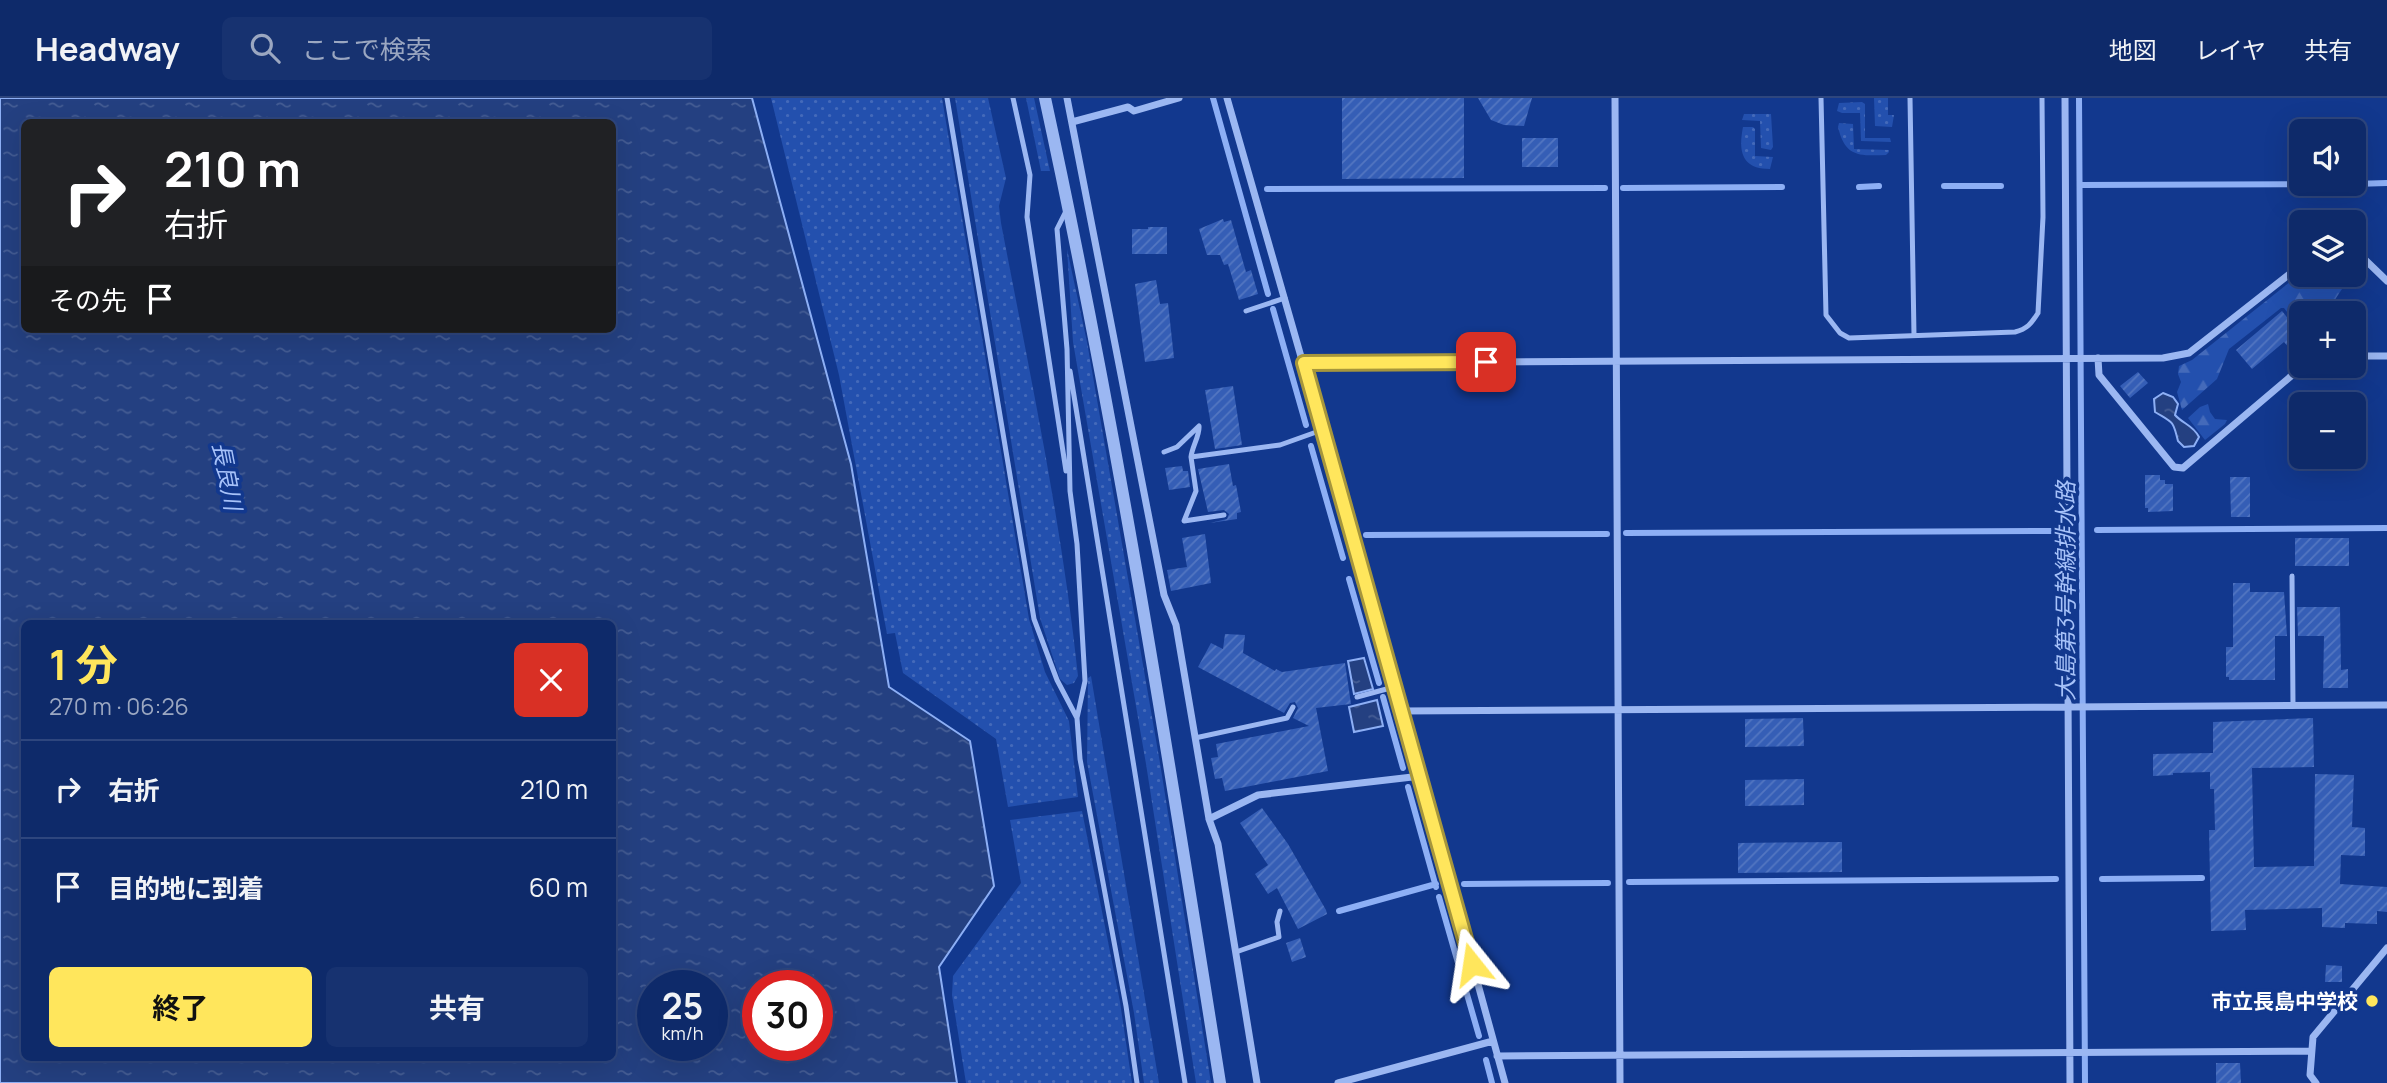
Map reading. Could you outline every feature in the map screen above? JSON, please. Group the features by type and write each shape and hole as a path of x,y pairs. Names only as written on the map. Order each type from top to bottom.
{"street":[{"path":"1045,98 1109,412 1170,761 1220,1083"},
{"path":"1067,98 1164,596 1176,625 1209,819 1218,844 1257,1083"},
{"path":"1072,122 1128,107 1134,111 1179,98"},
{"path":"1227,98 1421,776 1505,1083"},
{"path":"1615,98 1620,1083"},
{"path":"2066,98 2073,707 2074,1053 2070,1083"},
{"path":"2366,261 2387,281"},
{"path":"1304,363 2163,358 2189,353 2289,274"},
{"path":"2366,356 2387,356"},
{"path":"2095,358 2099,375 2174,467 2183,468 2289,378"},
{"path":"1401,711 2387,705"},
{"path":"1209,819 1258,795 1421,776"},
{"path":"2316,1083 2310,1075 2313,1037 2387,948"},
{"path":"1338,1083 1493,1041"},
{"path":"1497,1056 2310,1051"}],"lane":[{"path":"947,98 1034,619 1056,680 1077,718"},
{"path":"1013,98 1030,175 1027,217 1077,544 1085,681 1077,718 1080,759 1126,1006 1137,1083"},
{"path":"1821,98 1826,315 1840,333 1849,338 2015,332 2026,329 2038,313 2043,217 2042,98"},
{"path":"1910,98 1914,335"},
{"path":"1068,205 1057,229 1067,349 1070,491"},
{"path":"1246,311 1285,298"},
{"path":"1067,349 1185,1083"},
{"path":"1164,452 1177,447 1199,426 1200,431 1191,457 1196,491 1184,521 1224,514"},
{"path":"1191,457 1280,445 1322,430"},
{"path":"2292,576 2293,706"},
{"path":"1357,697 1394,687"},
{"path":"1195,738 1287,718 1293,707"},
{"path":"1236,952 1279,937 1277,922 1280,911"}],"green space":[{"path":"771,98 942,98 1029,619 1045,672 1069,721 1078,797 1008,807 996,739 903,673 895,633 887,634 839,375"},
{"path":"955,98 988,98 1006,178 999,206 1001,223 1044,449 1078,676 1074,683 1067,685 1060,679 1040,618"},
{"path":"1026,98 1034,98 1050,171 1041,171"},
{"path":"1874,98 1888,98 1888,115 1894,115 1892,127 1875,126"},
{"path":"1839,103 1865,104 1865,138 1890,138 1891,142 1861,141 1860,113 1837,111"},
{"path":"1744,114 1771,114 1771,150 1761,148 1760,121 1742,120"},
{"path":"1839,123 1853,124 1854,149 1889,152 1886,155 1854,153 1841,137"},
{"path":"1743,127 1755,129 1755,156 1773,157 1770,169 1753,166 1744,157 1741,144"},
{"path":"1067,249 1087,342 1160,763 1211,1083 1196,1083 1146,764 1073,342"},
{"path":"2289,283 2289,287 2345,287 2334,301 2289,301 2289,314 2281,308 2229,349 2217,379 2182,410 2177,392 2181,382 2179,366 2192,360"},
{"path":"2208,404 2215,419 2227,420 2205,440 2188,418 2200,407"},
{"path":"1091,676 1159,1083 1144,1083 1134,1013 1087,762 1088,678"},
{"path":"1082,811 1120,1002 1132,1083 966,1083 952,995 953,976 1021,883 1010,820"}],"water":[{"name":"長良川","path":"0,98 752,98 851,464 889,687 970,741 994,886 939,967 957,1083 0,1083"},
{"path":"2163,393 2173,397 2178,404 2175,415 2199,437 2194,446 2184,447 2178,441 2171,423 2155,412 2154,399"},
{"path":"1364,658 1373,689 1354,694 1348,661"},
{"path":"1377,700 1383,726 1354,732 1349,707"}],"building":[{"path":"1342,98 1464,98 1464,178 1342,179"},
{"path":"1478,98 1532,98 1524,126 1504,125 1491,120"},
{"path":"1522,138 1558,138 1558,167 1522,167"},
{"path":"1223,219 1224,222 1231,220 1246,272 1251,270 1258,294 1239,300 1228,264 1224,265 1220,255 1207,255 1199,229"},
{"path":"1167,227 1167,254 1132,254 1132,229"},
{"path":"1156,280 1160,304 1168,303 1174,358 1145,362 1135,284"},
{"path":"2282,311 2289,320 2289,348 2284,342 2252,369 2236,350"},
{"path":"2138,372 2148,383 2130,398 2120,386"},
{"path":"1233,386 1242,445 1215,449 1205,390"},
{"path":"1229,464 1241,512 1237,513 1237,519 1210,523 1227,519 1229,514 1224,510 1208,512 1198,469"},
{"path":"1182,466 1183,471 1188,471 1190,487 1169,490 1165,468"},
{"path":"2145,475 2160,475 2160,480 2165,480 2165,484 2173,484 2173,511 2148,512 2148,508 2145,508"},
{"path":"2230,477 2250,477 2250,517 2231,517"},
{"path":"1205,534 1211,583 1171,591 1167,570 1187,567 1182,538"},
{"path":"2295,538 2349,538 2349,566 2295,566"},
{"path":"2233,583 2250,583 2250,592 2284,592 2287,636 2275,636 2275,680 2229,680 2229,677 2226,677 2226,647 2233,647"},
{"path":"2297,607 2340,607 2341,670 2348,669 2348,688 2323,688 2324,636 2298,636"},
{"path":"1225,634 1245,635 1243,653 1275,671 1345,663 1351,704 1316,708 1328,771 1225,791 1222,778 1215,779 1211,758 1218,757 1216,744 1309,726 1293,718 1298,708 1295,702 1290,703 1284,713 1198,667 1211,643 1223,649"},
{"path":"1803,718 1804,746 1745,747 1745,719"},
{"path":"2313,718 2314,767 2252,768 2254,867 2314,866 2315,774 2354,775 2352,827 2365,828 2365,856 2341,855 2340,884 2387,887 2387,912 2377,911 2377,924 2345,923 2345,928 2322,927 2322,908 2245,910 2246,930 2211,931 2209,830 2215,830 2214,789 2210,789 2210,772 2153,776 2153,754 2213,753 2213,722"},
{"path":"1804,779 1804,805 1745,806 1745,780"},
{"path":"1262,808 1288,844 1326,910 1327,914 1298,929 1277,888 1268,894 1255,874 1268,865 1240,823"},
{"path":"1842,842 1842,872 1738,873 1738,843"},
{"path":"1300,938 1306,957 1292,962 1286,943"},
{"path":"2326,965 2342,966 2342,982 2325,982"},
{"path":"2216,1063 2240,1063 2241,1083 2216,1083"}],"waterway":[{"path":"1213,98 1268,294"},
{"name":"大島第3号幹線排水路","path":"2079,98 2085,1083"},
{"path":"2366,184 2387,183"},
{"path":"2080,185 2289,184"},
{"path":"1859,187 1879,186"},
{"path":"1944,186 2001,186"},
{"path":"1623,188 1782,187"},
{"path":"1267,189 1605,188"},
{"path":"1273,309 1306,425"},
{"path":"1311,446 1343,558"},
{"path":"2097,530 2387,528"},
{"path":"1626,533 2055,531"},
{"path":"1366,535 1607,534"},
{"path":"1349,579 1379,683"},
{"path":"1383,697 1403,768"},
{"path":"1408,787 1436,887"},
{"path":"2102,879 2202,878"},
{"path":"1629,882 2056,879"},
{"path":"1464,884 1608,883"},
{"path":"1339,911 1436,884"},
{"path":"1439,897 1479,1036"},
{"path":"1486,1060 1492,1083"}],"place":[{"name":"市立長島中学校","path":"2372,1001"}],"route":[{"path":"1472,964 1304,363 1486,362"}]}
